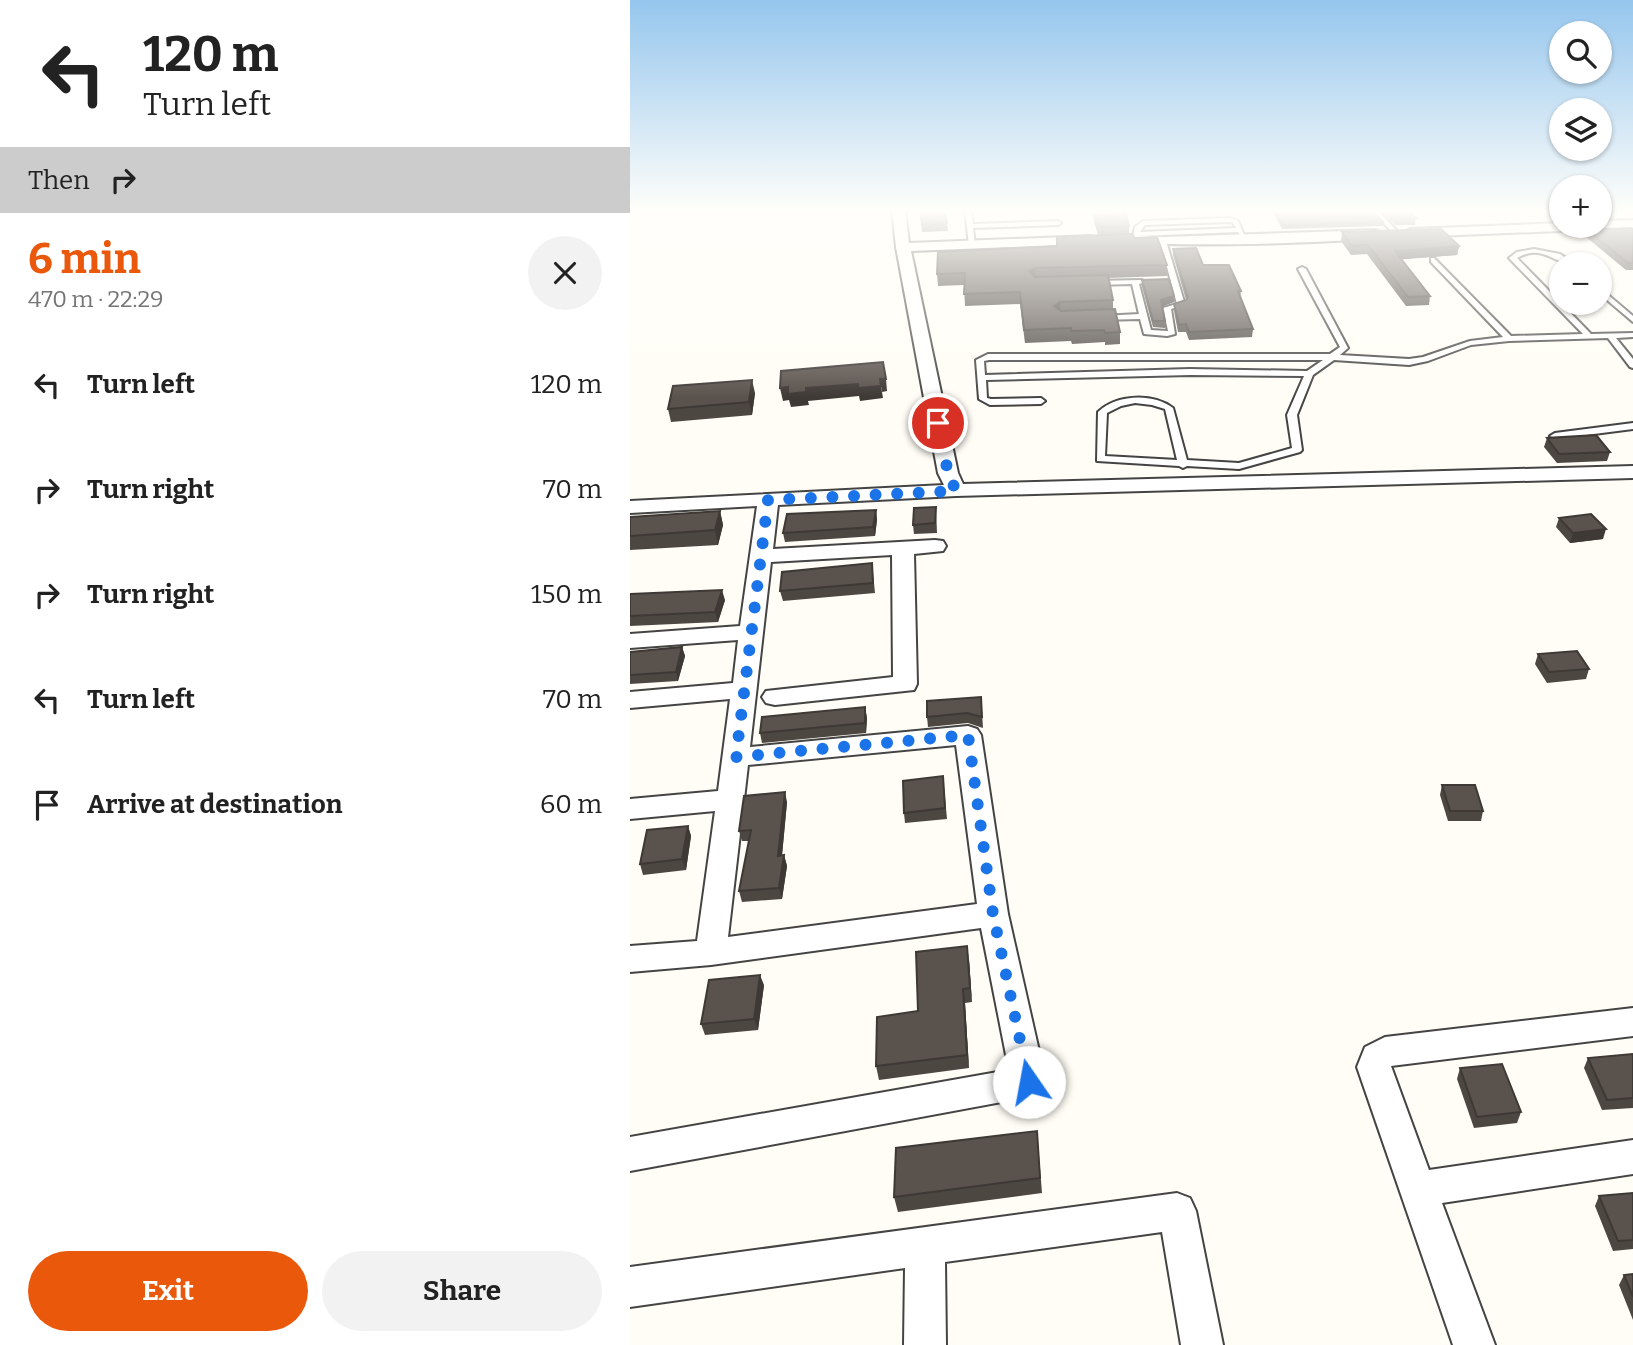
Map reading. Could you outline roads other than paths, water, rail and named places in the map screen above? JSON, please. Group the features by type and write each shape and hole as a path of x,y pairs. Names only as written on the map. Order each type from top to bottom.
{"street":[{"path":"908,273 948,473 956,491"},
{"path":"630,507 956,491 1633,472"},
{"path":"711,952 768,500"},
{"path":"761,556 934,546"},
{"path":"775,697 905,684 903,548"},
{"path":"630,641 751,632"},
{"path":"630,700 744,690"},
{"path":"630,1154 1029,1082 993,914 968,735 736,757"},
{"path":"630,809 730,800"},
{"path":"630,959 711,952 993,914"},
{"path":"1474,1345 1374,1067 1377,1057 1385,1052 1633,1021"},
{"path":"1419,1189 1633,1157"},
{"path":"631,1291 1177,1211 1202,1345"},
{"path":"925,1246 925,1345"}],"lane":[{"path":"1135,282 1147,332 1151,335 1167,334 1171,332 1167,308 1181,305 1172,273"},
{"path":"1183,465 1170,408 1147,401 1121,402 1103,412 1100,459 1183,465 1239,466 1297,450 1292,415 1309,374 1344,348 1304,273"},
{"path":"1446,273 1509,339"},
{"path":"1527,273 1549,295"},
{"path":"1161,281 1174,281"},
{"path":"1086,283 1148,282"},
{"path":"1612,301 1633,320"},
{"path":"1569,315 1589,336"},
{"path":"1088,318 1143,316"},
{"path":"1610,335 1633,365"},
{"path":"1041,401 990,402 983,399 980,360 988,357 1332,357 1409,362 1470,343 1633,335"},
{"path":"1070,376 1072,358"},
{"path":"981,378 1190,372 1309,374"},
{"path":"1555,436 1633,426"}]}
